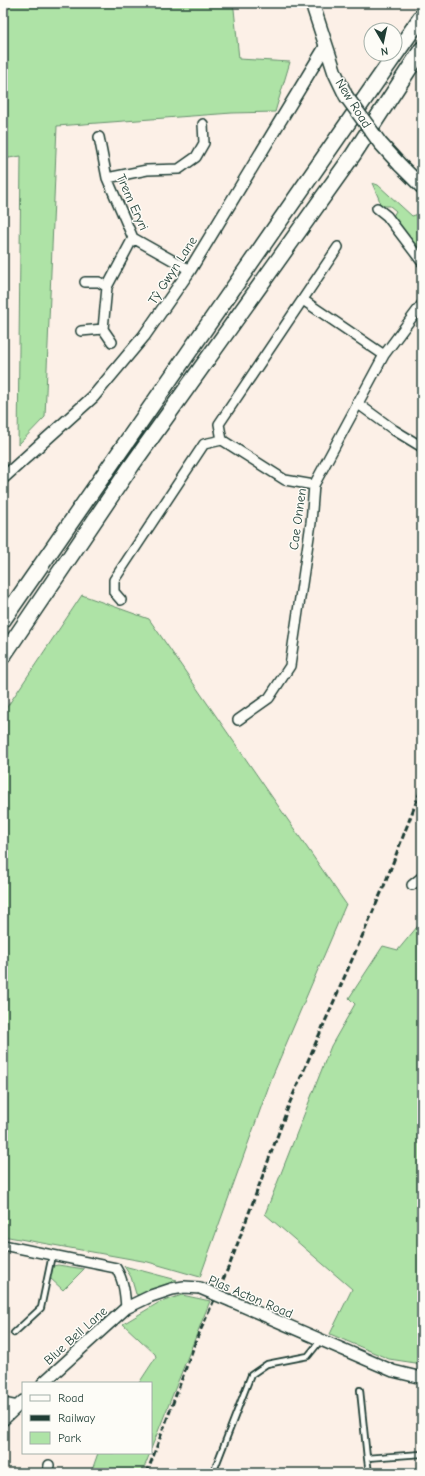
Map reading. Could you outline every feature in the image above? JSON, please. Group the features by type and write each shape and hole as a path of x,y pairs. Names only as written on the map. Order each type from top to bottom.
{"highway":[{"path":"3,620 422,16"},
{"path":"3,656 132,465 353,155 422,48"}],"main road":[{"name":"New Road","path":"312,3 325,47 346,96 380,143 422,187"}],"street":[{"name":"Tŷ Gwyn Lane","path":"3,478 93,397 144,336 190,270 325,47"},
{"path":"107,178 147,170 179,168 196,157 204,143 203,124"},
{"name":"Trem Eryri","path":"99,137 107,178 133,238 190,270"},
{"path":"377,208 389,213 422,262"},
{"path":"112,342 103,329 107,286 133,238"},
{"path":"222,440 219,424 338,247"},
{"path":"85,282 99,282 107,286"},
{"path":"303,300 384,355"},
{"name":"Cae Onnen","path":"238,720 268,698 290,666 311,523 314,485 356,403 384,355 422,304"},
{"path":"81,331 103,329"},
{"path":"356,403 394,430 422,447"},
{"path":"121,600 114,592 114,580 204,444 222,440 285,480 314,485"},
{"path":"412,885 422,877"},
{"path":"3,1245 116,1268 122,1277 126,1308"},
{"name":"Plas Acton Road","path":"126,1308 151,1296 172,1289 184,1287 200,1288 393,1371 422,1378"},
{"name":"Blue Bell Lane","path":"44,1382 126,1308"},
{"path":"3,1403 21,1404"},
{"path":"3,1420 21,1404"}],"lane":[{"path":"14,1333 41,1308 52,1255"},
{"path":"213,1473 252,1375 266,1364 308,1356 320,1340"},
{"path":"360,1390 369,1473"},
{"path":"367,1458 422,1454"}],"green space":[{"path":"3,3 231,3 234,9 239,59 290,62 275,112 232,113 57,126 45,417 18,445 21,156 3,159"},
{"path":"372,183 378,185 412,216 422,213 422,257 393,216 396,211 390,206 380,206 379,199"},
{"path":"82,595 149,619 346,904 272,1077 200,1277 148,1262 3,1236 3,713"},
{"path":"422,921 422,1364 389,1359 330,1334 352,1289 265,1214 331,1046 355,1004 349,998 383,946 398,950"},
{"path":"58,1265 84,1269 63,1290 50,1278 53,1266"},
{"path":"124,1266 177,1280 141,1296 136,1294 131,1277"},
{"path":"182,1295 210,1301 152,1446 152,1382 140,1382 156,1357 155,1354 123,1324 158,1303"},
{"path":"98,1454 150,1454 142,1473 91,1473"}],"railway":[{"path":"147,1473 197,1338 230,1264 290,1102 384,886 422,787"}]}
